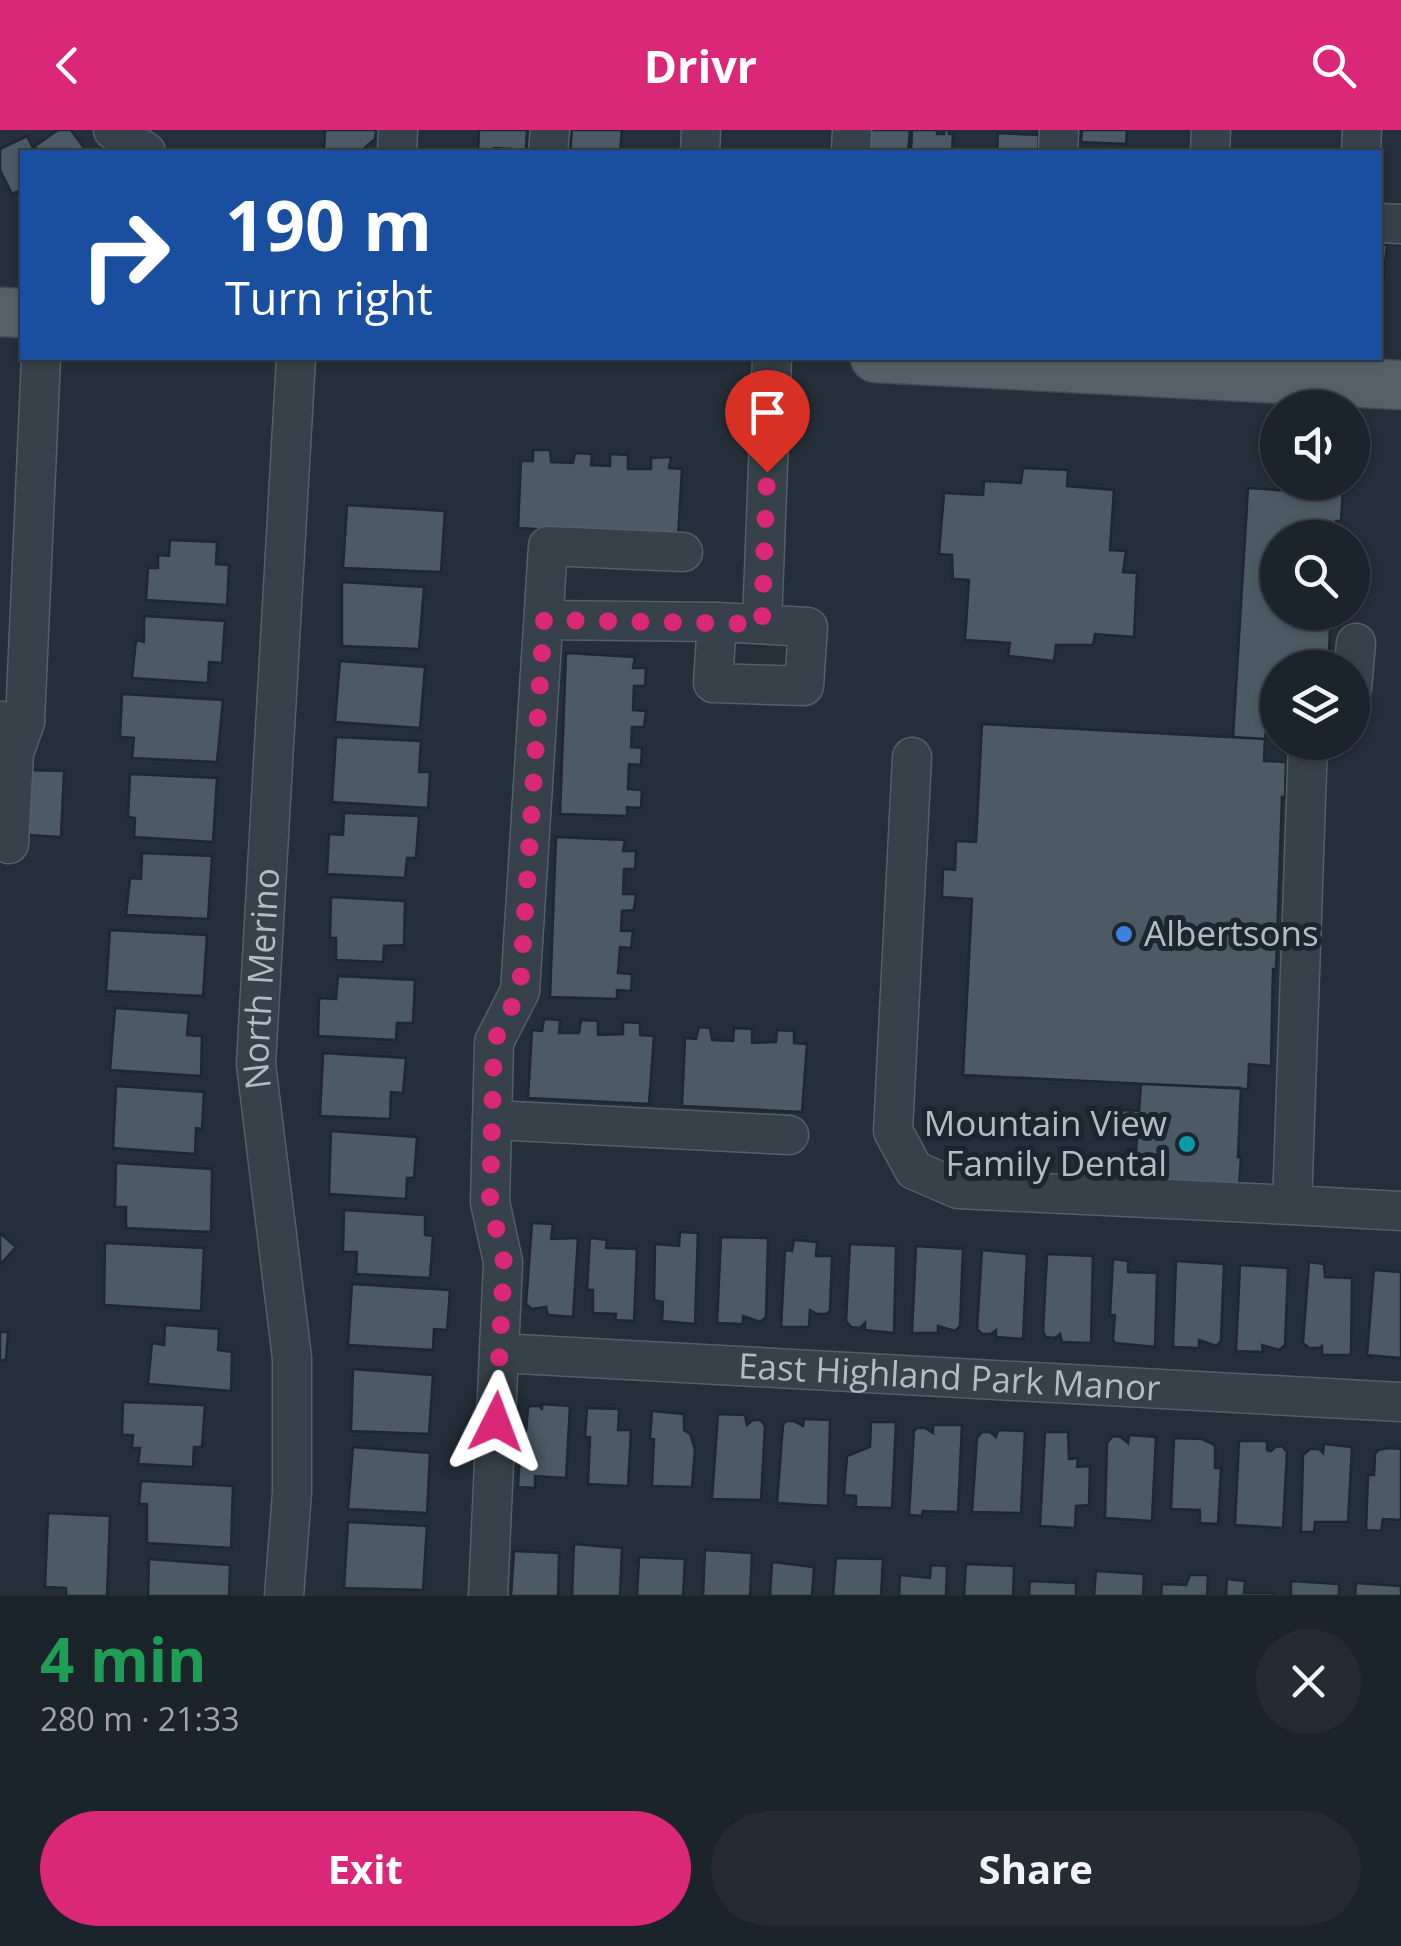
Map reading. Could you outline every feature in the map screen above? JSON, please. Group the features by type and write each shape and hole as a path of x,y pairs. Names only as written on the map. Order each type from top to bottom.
{"main road":[{"path":"962,360 1401,384"}],"street":[{"path":"114,130 143,150"},
{"path":"9,844 14,641 40,360"},
{"name":"North Merino","path":"284,1596 292,1493 292,1358 256,1064 296,360"},
{"path":"762,624 772,360"},
{"path":"488,1596 504,1262 490,1202 494,1042 520,990 548,546 683,552"},
{"path":"544,620 717,622 808,627 804,686 712,683 717,622"},
{"path":"1355,650 1356,643"},
{"path":"912,757 893,1130 914,1170 958,1189 1401,1211"},
{"path":"1292,1205 1307,760"},
{"path":"492,1120 789,1134"},
{"name":"East Highland Park Manor","path":"500,1353 1401,1402"}],"building":[{"path":"58,130 71,130 86,150 38,150 35,146"},
{"path":"325,130 381,130 362,150 324,150"},
{"path":"479,130 527,130 526,150 478,150"},
{"path":"572,130 622,130 620,150 570,150"},
{"path":"870,130 910,130 908,150 869,150"},
{"path":"912,130 937,130 937,134 944,134 944,130 949,130 953,134 952,150 911,150"},
{"path":"1082,130 1127,130 1126,144 1081,142"},
{"path":"998,133 1039,135 1038,150 997,150"},
{"path":"27,136 34,150 20,150 20,190 12,194 0,170 0,149"},
{"path":"1382,244 1387,245 1382,290"},
{"path":"533,450 550,450 551,462 573,463 575,453 592,454 591,465 610,466 610,454 628,455 628,469 651,469 651,458 671,457 669,468 682,469 678,537 518,528 521,461 533,461"},
{"path":"1023,468 1068,470 1067,486 1114,490 1110,550 1126,551 1123,572 1137,573 1134,637 1095,634 1093,645 1056,645 1054,661 1008,656 1010,643 965,640 969,580 953,579 952,555 939,554 944,493 983,495 984,481 1021,483"},
{"path":"1248,488 1260,489 1260,500 1342,500 1341,520 1260,520 1260,630 1330,630 1329,650 1260,650 1260,739 1233,737"},
{"path":"347,505 445,511 441,572 343,568"},
{"path":"170,540 217,542 216,564 229,565 227,605 146,600 148,568 158,568 158,555 169,556"},
{"path":"342,582 424,587 419,649 342,646"},
{"path":"144,616 225,621 222,663 209,662 208,683 132,678 136,640 144,642"},
{"path":"566,653 635,657 633,668 646,668 645,686 634,686 633,710 646,711 644,727 632,727 631,747 642,748 641,765 629,764 628,789 642,790 641,808 627,807 627,816 560,814"},
{"path":"340,661 425,667 420,728 335,722"},
{"path":"122,694 223,700 217,762 132,758 134,738 120,737"},
{"name":"Albertsons","path":"982,724 1260,739 1260,760 1286,762 1271,1066 1249,1064 1248,1089 963,1075 972,899 942,897 943,869 955,870 956,841 976,842"},
{"path":"336,737 421,741 419,772 430,772 428,808 332,802"},
{"path":"29,770 64,771 61,837 26,835"},
{"path":"130,774 217,778 213,842 134,837 135,818 128,817"},
{"path":"344,813 419,816 416,858 407,858 405,878 327,874 329,834 343,835"},
{"path":"556,837 625,840 623,851 636,851 635,869 624,869 623,894 636,894 634,910 622,911 621,931 633,931 631,948 620,947 618,973 632,974 631,991 617,990 617,999 550,997"},
{"path":"142,853 212,856 208,919 126,915 130,878 141,879"},
{"path":"331,897 405,901 404,945 384,946 383,962 336,960 336,938 330,938"},
{"path":"110,930 207,935 203,996 106,991"},
{"path":"338,976 415,980 413,1023 397,1023 396,1040 318,1036 319,998 336,999"},
{"path":"115,1008 189,1013 187,1035 202,1036 201,1076 110,1070"},
{"path":"544,1019 560,1020 559,1033 579,1033 581,1020 598,1021 598,1035 623,1034 623,1022 640,1023 640,1035 654,1036 649,1104 528,1098 532,1030 542,1031"},
{"path":"699,1027 710,1028 712,1040 733,1041 734,1028 752,1029 752,1043 776,1042 777,1030 794,1031 794,1043 807,1044 802,1112 682,1106 685,1038 696,1039"},
{"path":"323,1053 406,1058 403,1093 391,1092 390,1119 320,1116"},
{"name":"Mountain View Family Dental","path":"1141,1084 1241,1088 1239,1187 1135,1180 1137,1131 1121,1130 1122,1110 1139,1111"},
{"path":"116,1086 204,1092 202,1129 196,1128 195,1154 113,1148"},
{"path":"331,1131 417,1137 414,1178 407,1178 406,1199 329,1194"},
{"path":"116,1163 212,1169 211,1232 126,1228 126,1207 115,1207"},
{"path":"344,1210 425,1215 425,1235 433,1236 430,1278 356,1274 357,1252 343,1252"},
{"path":"532,1223 553,1224 551,1239 578,1238 573,1317 548,1315 546,1307 532,1309 526,1304"},
{"path":"680,1232 698,1233 695,1324 662,1321 663,1302 654,1300 655,1244 679,1246"},
{"path":"0,1233 16,1247 0,1265"},
{"path":"721,1237 768,1238 766,1317 760,1322 743,1316 743,1324 717,1323"},
{"path":"590,1238 607,1240 606,1248 637,1249 634,1321 615,1320 616,1314 593,1313 593,1290 587,1290"},
{"path":"794,1240 817,1242 816,1256 832,1256 830,1311 817,1314 810,1310 809,1327 781,1327 785,1250 792,1251"},
{"path":"105,1243 204,1248 201,1311 104,1305"},
{"path":"850,1244 896,1246 894,1333 865,1330 865,1323 860,1328 851,1327 846,1321"},
{"path":"916,1246 963,1249 960,1326 955,1331 938,1326 938,1333 912,1333"},
{"path":"982,1250 1027,1254 1023,1339 996,1337 996,1330 982,1334 977,1329"},
{"path":"1047,1254 1093,1256 1091,1343 1062,1342 1060,1334 1046,1337 1043,1332"},
{"path":"1113,1259 1128,1261 1128,1272 1157,1273 1155,1347 1115,1343 1113,1339"},
{"path":"1176,1261 1224,1264 1221,1341 1216,1346 1199,1340 1199,1348 1173,1347"},
{"path":"1309,1262 1324,1264 1325,1277 1352,1278 1351,1355 1322,1355 1322,1346 1309,1348 1303,1343"},
{"path":"1240,1265 1288,1268 1285,1345 1279,1350 1262,1345 1263,1352 1236,1351"},
{"path":"1374,1270 1401,1272 1401,1358 1367,1355"},
{"path":"352,1284 450,1290 447,1330 434,1329 433,1350 348,1345"},
{"path":"165,1325 219,1329 218,1350 232,1352 231,1391 148,1384 152,1343 164,1345"},
{"path":"0,1332 8,1332 6,1360 0,1360"},
{"path":"353,1369 433,1375 429,1434 351,1431"},
{"path":"123,1402 205,1405 202,1447 194,1447 193,1467 138,1464 140,1448 132,1448 133,1435 122,1435"},
{"path":"542,1404 570,1406 566,1478 535,1476 535,1488 518,1487 521,1431 526,1431 528,1408 540,1406 542,1410"},
{"path":"587,1408 619,1409 618,1430 631,1430 628,1486 588,1484"},
{"path":"652,1411 684,1414 684,1430 690,1434 695,1449 692,1487 652,1486"},
{"path":"718,1414 745,1415 747,1425 761,1420 765,1426 761,1500 712,1499"},
{"path":"804,1419 830,1420 828,1506 777,1503 783,1425 794,1421 803,1426"},
{"path":"871,1422 896,1422 892,1508 856,1507 856,1496 844,1495 847,1456 870,1447"},
{"path":"933,1425 962,1425 958,1512 923,1511 922,1516 909,1515 914,1431 925,1428 933,1433"},
{"path":"998,1430 1025,1431 1021,1513 972,1512 977,1438 982,1432 996,1437"},
{"path":"1045,1432 1068,1432 1069,1459 1078,1458 1077,1467 1090,1466 1089,1505 1076,1506 1075,1528 1040,1526"},
{"path":"1129,1435 1156,1437 1152,1521 1105,1518 1107,1443 1113,1436 1128,1443"},
{"path":"1174,1438 1202,1439 1215,1445 1215,1468 1221,1468 1218,1524 1200,1523 1200,1510 1171,1509"},
{"path":"1239,1441 1267,1441 1267,1450 1282,1446 1287,1452 1283,1528 1235,1525"},
{"path":"1324,1444 1352,1447 1348,1522 1315,1522 1314,1532 1301,1532 1303,1455 1310,1449 1323,1453"},
{"path":"353,1447 430,1453 427,1513 348,1509"},
{"path":"1401,1449 1401,1520 1383,1519 1381,1531 1366,1530 1368,1475 1374,1475 1378,1450"},
{"path":"141,1481 233,1486 231,1548 147,1543 147,1504 139,1504"},
{"path":"48,1513 110,1516 107,1596 66,1596 66,1588 45,1587"},
{"path":"348,1522 427,1526 423,1590 344,1588"},
{"path":"574,1544 622,1548 620,1596 572,1596"},
{"path":"705,1550 752,1553 750,1596 703,1596"},
{"path":"514,1551 559,1553 558,1596 511,1596"},
{"path":"639,1557 685,1559 683,1596 637,1596"},
{"path":"836,1558 883,1559 881,1596 833,1596"},
{"path":"149,1559 230,1565 229,1596 148,1596"},
{"path":"772,1562 814,1567 812,1596 770,1596"},
{"path":"966,1564 1014,1566 1013,1596 964,1596"},
{"path":"931,1565 947,1566 946,1596 899,1596 900,1575 930,1578"},
{"path":"1096,1571 1144,1574 1143,1596 1094,1596"},
{"path":"1190,1575 1208,1575 1207,1596 1161,1596 1162,1584 1186,1585"},
{"path":"1227,1579 1245,1581 1244,1593 1273,1596 1226,1596"},
{"path":"1030,1581 1076,1583 1076,1596 1029,1596"},
{"path":"1291,1581 1339,1584 1339,1596 1291,1596"},
{"path":"1356,1583 1401,1586 1401,1596 1355,1596"}],"place":[{"name":"Albertsons","path":"1124,934"},
{"name":"Mountain View Family Dental","path":"1187,1144"}],"route":[{"path":"496,1422 504,1262 490,1202 494,1042 520,990 544,620 762,624 767,472"}]}
